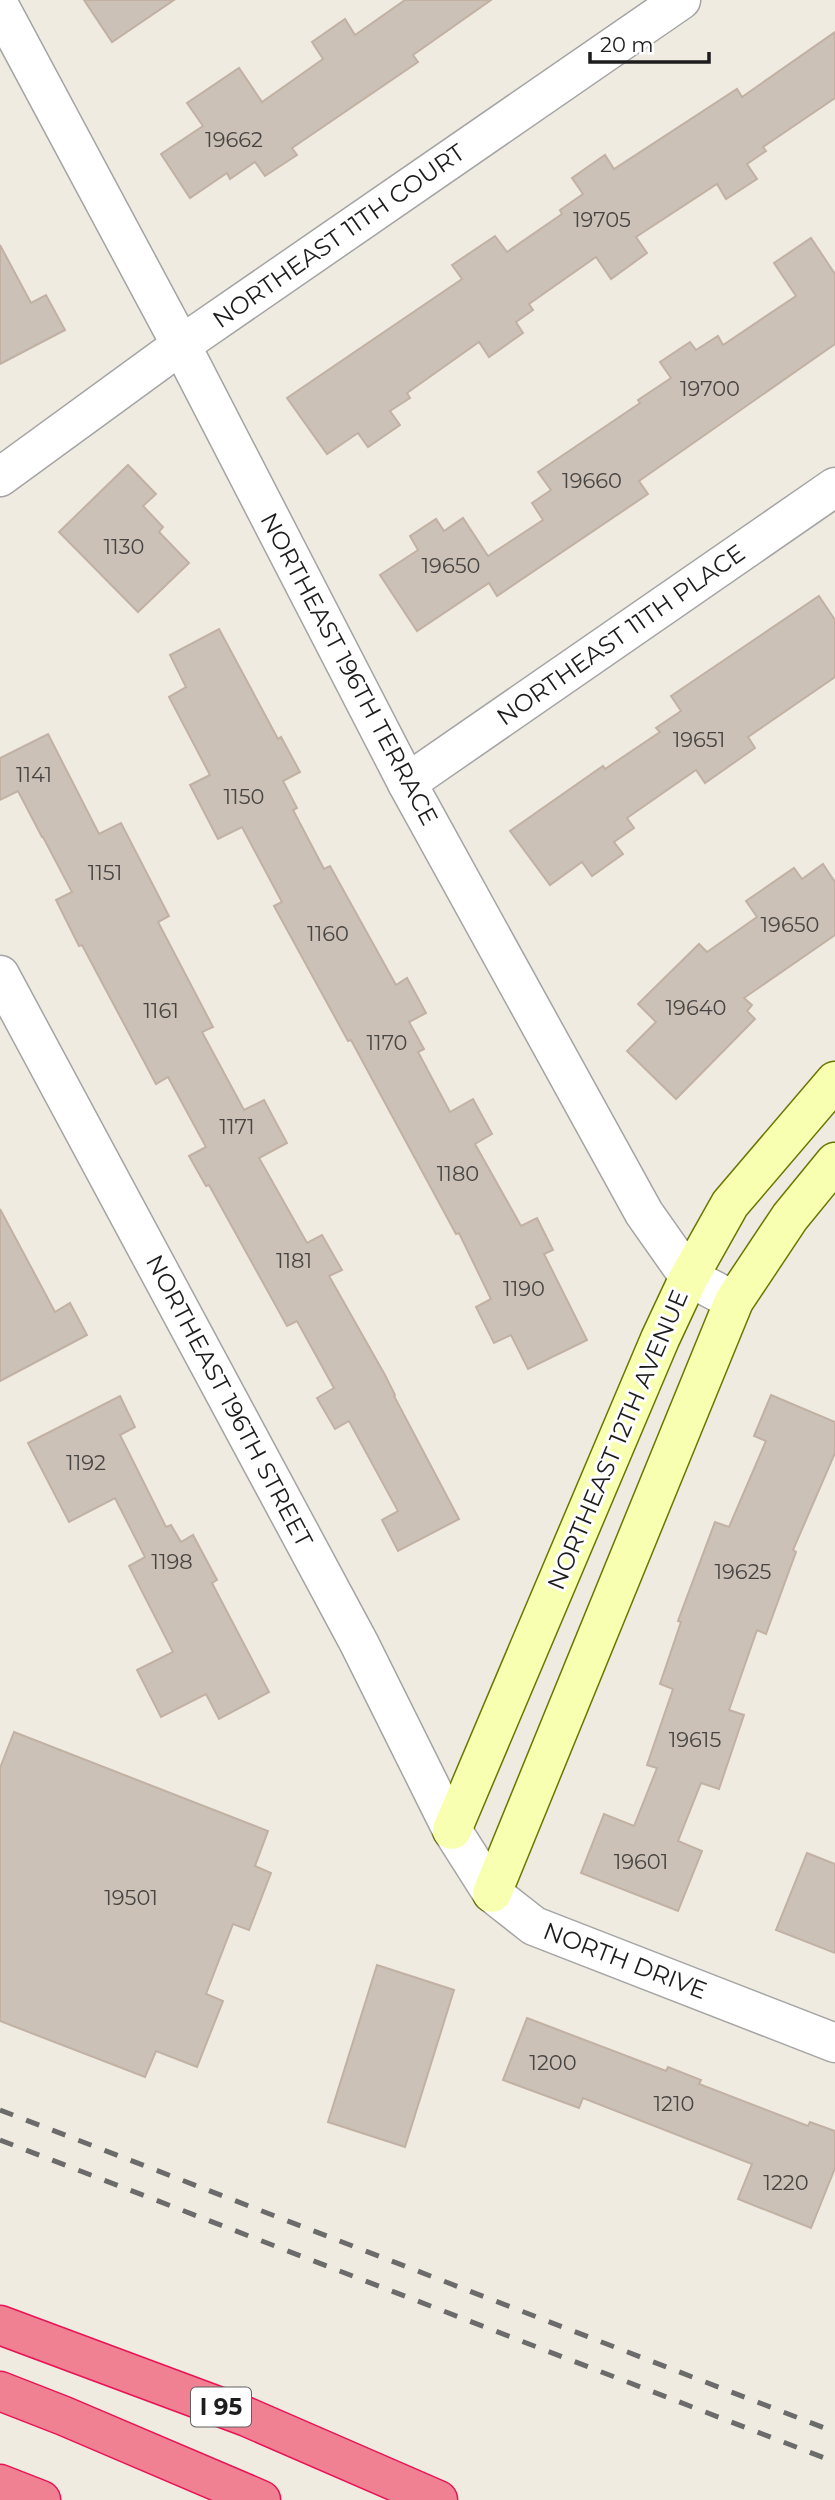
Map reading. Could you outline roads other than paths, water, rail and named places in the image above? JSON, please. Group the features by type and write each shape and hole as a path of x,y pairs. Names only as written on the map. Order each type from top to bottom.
{"highway":[{"name":"I 95","path":"0,2325 247,2417 438,2500"},
{"path":"0,2391 261,2500"},
{"path":"0,2484 41,2500"}],"street":[{"name":"NORTHEAST 11TH COURT","path":"0,477 181,345 681,0"},
{"name":"NORTHEAST 196TH TERRACE","path":"0,7 181,345 407,783 644,1213 689,1277 734,1301"},
{"name":"NORTHEAST 11TH PLACE","path":"407,783 835,487"},
{"name":"NORTHEAST 196TH STREET","path":"0,975 359,1643 452,1830"},
{"name":"NORTHEAST 12TH AVENUE","path":"452,1830 654,1352 689,1277 730,1204 835,1081"},
{"path":"492,1893 734,1301 790,1217 835,1162"},
{"name":"NORTH DRIVE","path":"452,1830 492,1893 534,1926 835,2043"}],"railway":[{"path":"0,2110 835,2432"},
{"path":"0,2140 835,2462"}]}
